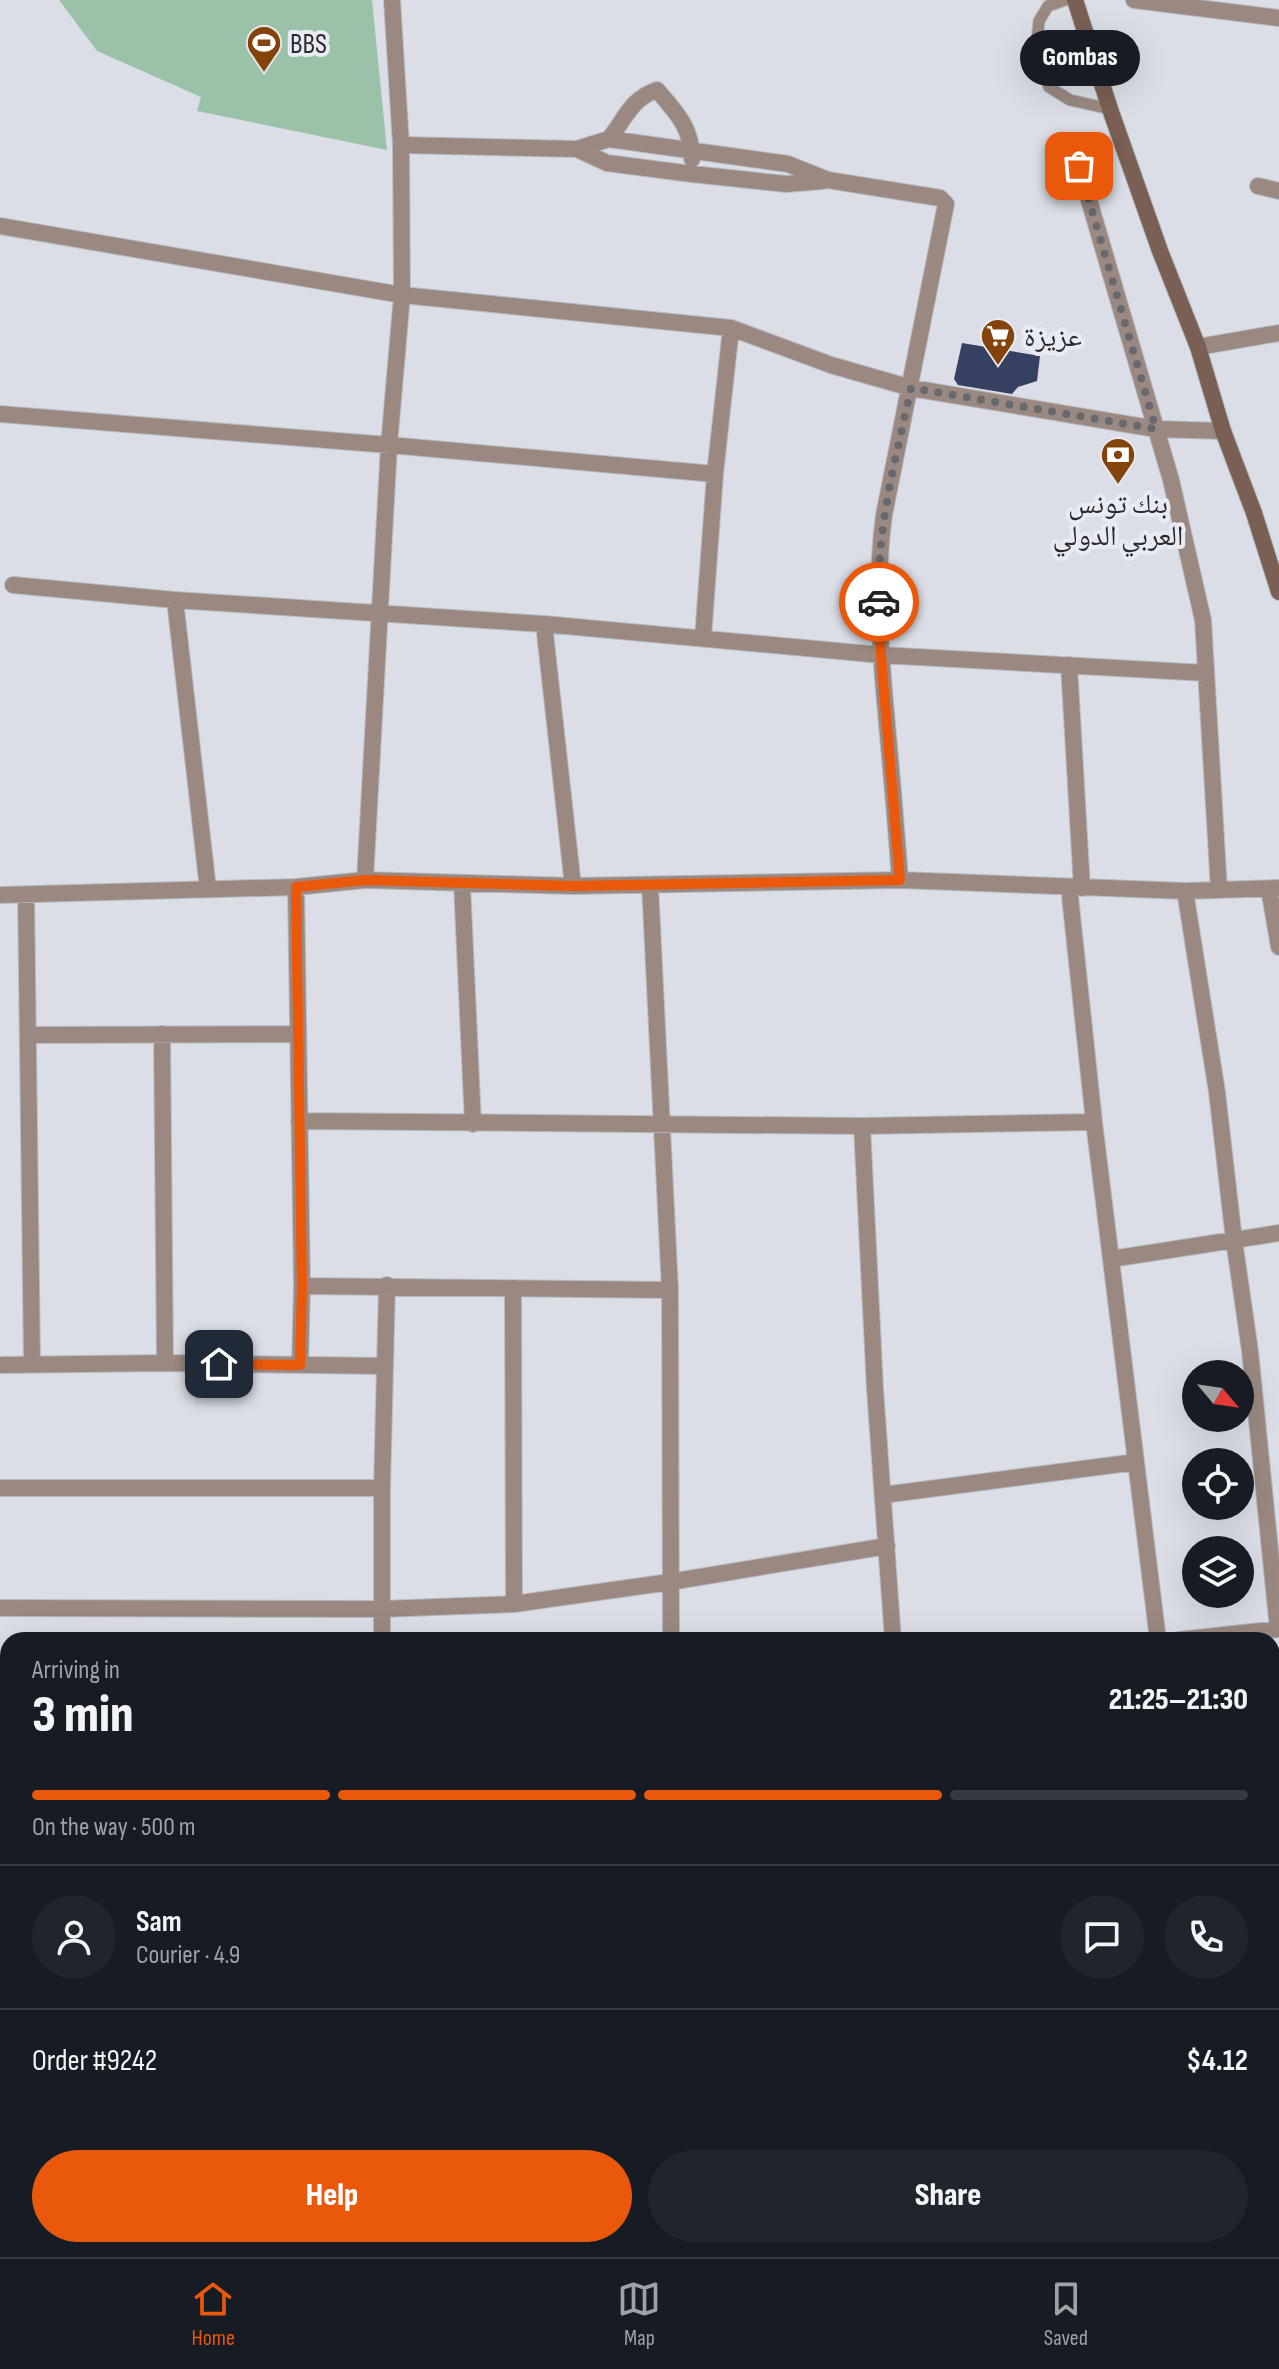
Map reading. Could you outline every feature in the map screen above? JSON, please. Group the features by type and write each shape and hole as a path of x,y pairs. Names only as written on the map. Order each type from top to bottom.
{"main road":[{"path":"1075,0 1160,251 1198,347 1223,431 1279,592"}],"street":[{"path":"365,880 389,445 402,295 401,145 392,0"},
{"path":"1134,0 1279,18"},
{"path":"609,139 636,102 657,90 679,116 692,139 692,174"},
{"path":"401,145 577,149 609,139 788,164 828,180 940,198 946,204 879,551 881,655 900,880"},
{"path":"577,149 607,163 692,174 786,184 828,180"},
{"path":"1079,166 1171,480 1203,620 1219,890"},
{"path":"1258,186 1279,191"},
{"path":"0,226 402,295 731,328 831,365 911,388 1156,429 1223,431"},
{"path":"703,638 715,474 731,328"},
{"path":"1198,347 1279,333"},
{"path":"0,414 715,474"},
{"path":"13,585 175,600 544,624 881,655 1206,673"},
{"path":"175,600 208,889"},
{"path":"544,624 573,886"},
{"path":"1069,665 1076,887 1094,1122 1157,1632"},
{"path":"0,895 296,887 365,880 573,886 900,880 1185,891 1274,889 1279,947"},
{"path":"462,884 473,1124"},
{"path":"650,885 670,1290 671,1632"},
{"path":"296,887 302,1286 300,1365"},
{"path":"1185,891 1217,1092 1250,1351 1278,1629 1251,1632"},
{"path":"26,894 32,1363"},
{"path":"162,1034 165,1363"},
{"path":"29,1035 298,1034"},
{"path":"299,1121 862,1126 1094,1122"},
{"path":"862,1126 892,1632"},
{"path":"1111,1259 1279,1233"},
{"path":"382,1632 387,1285"},
{"path":"302,1286 670,1290"},
{"path":"513,1288 514,1604"},
{"path":"0,1365 165,1363 384,1366"},
{"path":"883,1495 1136,1462"},
{"path":"0,1488 382,1488"},
{"path":"0,1608 382,1609 514,1604 887,1546"}],"lane":[{"path":"1065,0 1048,6 1039,21 1036,49 1049,87 1070,100 1110,109"}],"green space":[{"name":"BBS","path":"59,0 372,0 387,150 197,111 201,97 97,51"}],"building":[{"name":"عزيزة","path":"962,343 1040,356 1037,381 1018,387 1012,394 958,385 954,379"}],"way so far":[{"path":"879,602 879,551 884,515 911,388 1156,429 1079,166"}],"place":[{"name":"BBS","path":"264,74"},
{"name":"Gombas","path":"1079,166"},
{"name":"عزيزة","path":"998,367"},
{"name":"بنك تونس العربي الدولي","path":"1118,486"}],"route":[{"path":"219,1364 300,1365 302,1286 296,887 365,880 573,886 900,880 879,602"}]}
